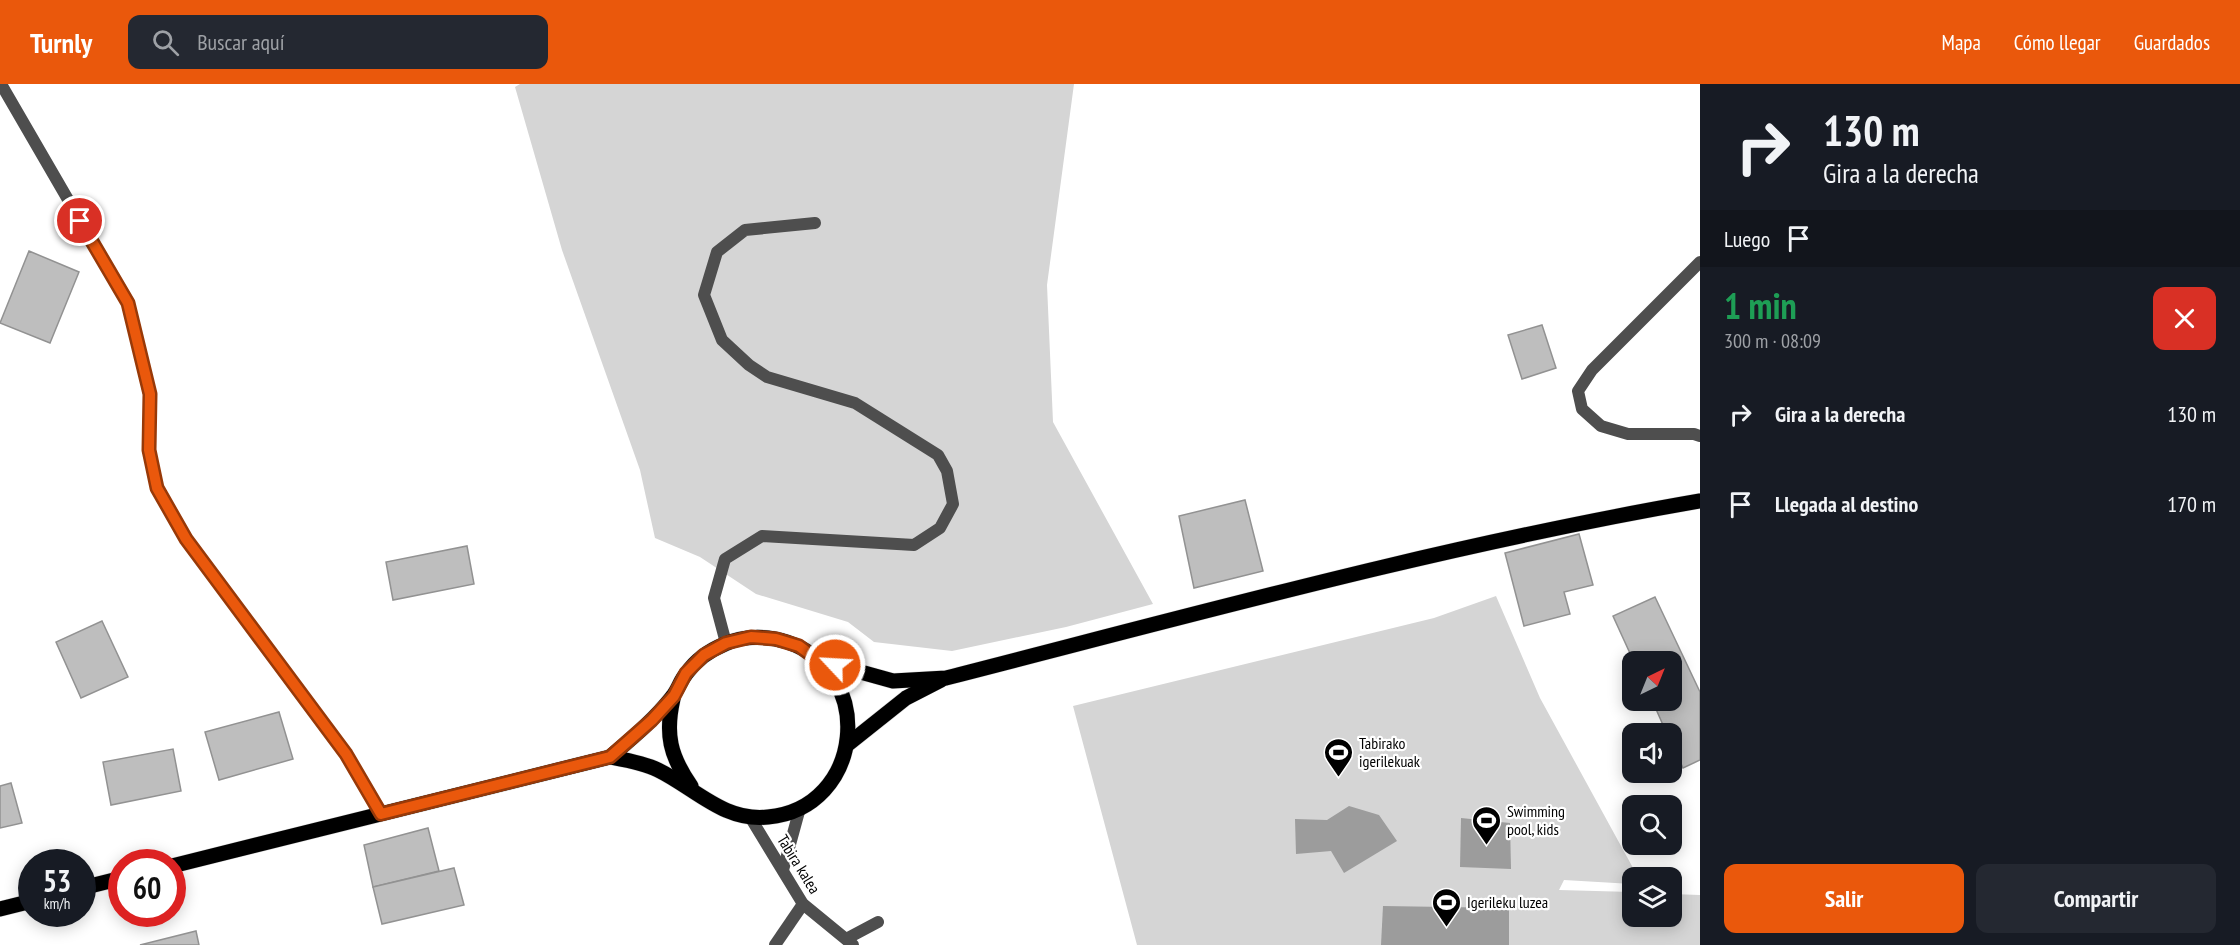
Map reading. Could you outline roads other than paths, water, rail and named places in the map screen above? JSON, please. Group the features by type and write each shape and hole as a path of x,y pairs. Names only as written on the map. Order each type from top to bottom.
{"main road":[{"path":"819,661 893,681 946,678 1332,579 1517,535 1700,501"},
{"path":"610,757 656,769 693,789 709,803 729,812 750,817 784,814 800,808 817,797 842,765 847,745 849,717 841,690 832,674 799,646 776,639 751,637 726,643 704,655 686,673 674,696 668,720 670,745 678,768 693,789"},
{"path":"847,745 906,698 946,678"},
{"path":"186,863 610,757 652,720 674,696"},
{"path":"0,909 18,904"}],"street":[{"path":"1,84 128,303 150,394 149,450 157,488 186,539 346,754 381,814"},
{"path":"726,643 714,598 725,559 762,536 914,545 940,528 953,504 947,471 938,455 855,403 767,377 749,365 722,340 704,294 717,252 745,230 815,223"},
{"path":"1700,262 1593,370 1578,391 1582,409 1602,426 1628,434 1694,434 1700,436"},
{"path":"783,870 800,808"},
{"name":"Tabira kalea","path":"750,817 803,904 849,942"},
{"path":"775,945 803,904"},
{"path":"849,942 878,922"}],"place":[{"name":"Tabirako igerilekuak","path":"1338,778"},
{"name":"Swimming pool, kids","path":"1486,846"},
{"name":"Igerileku luzea","path":"1446,928"}]}
